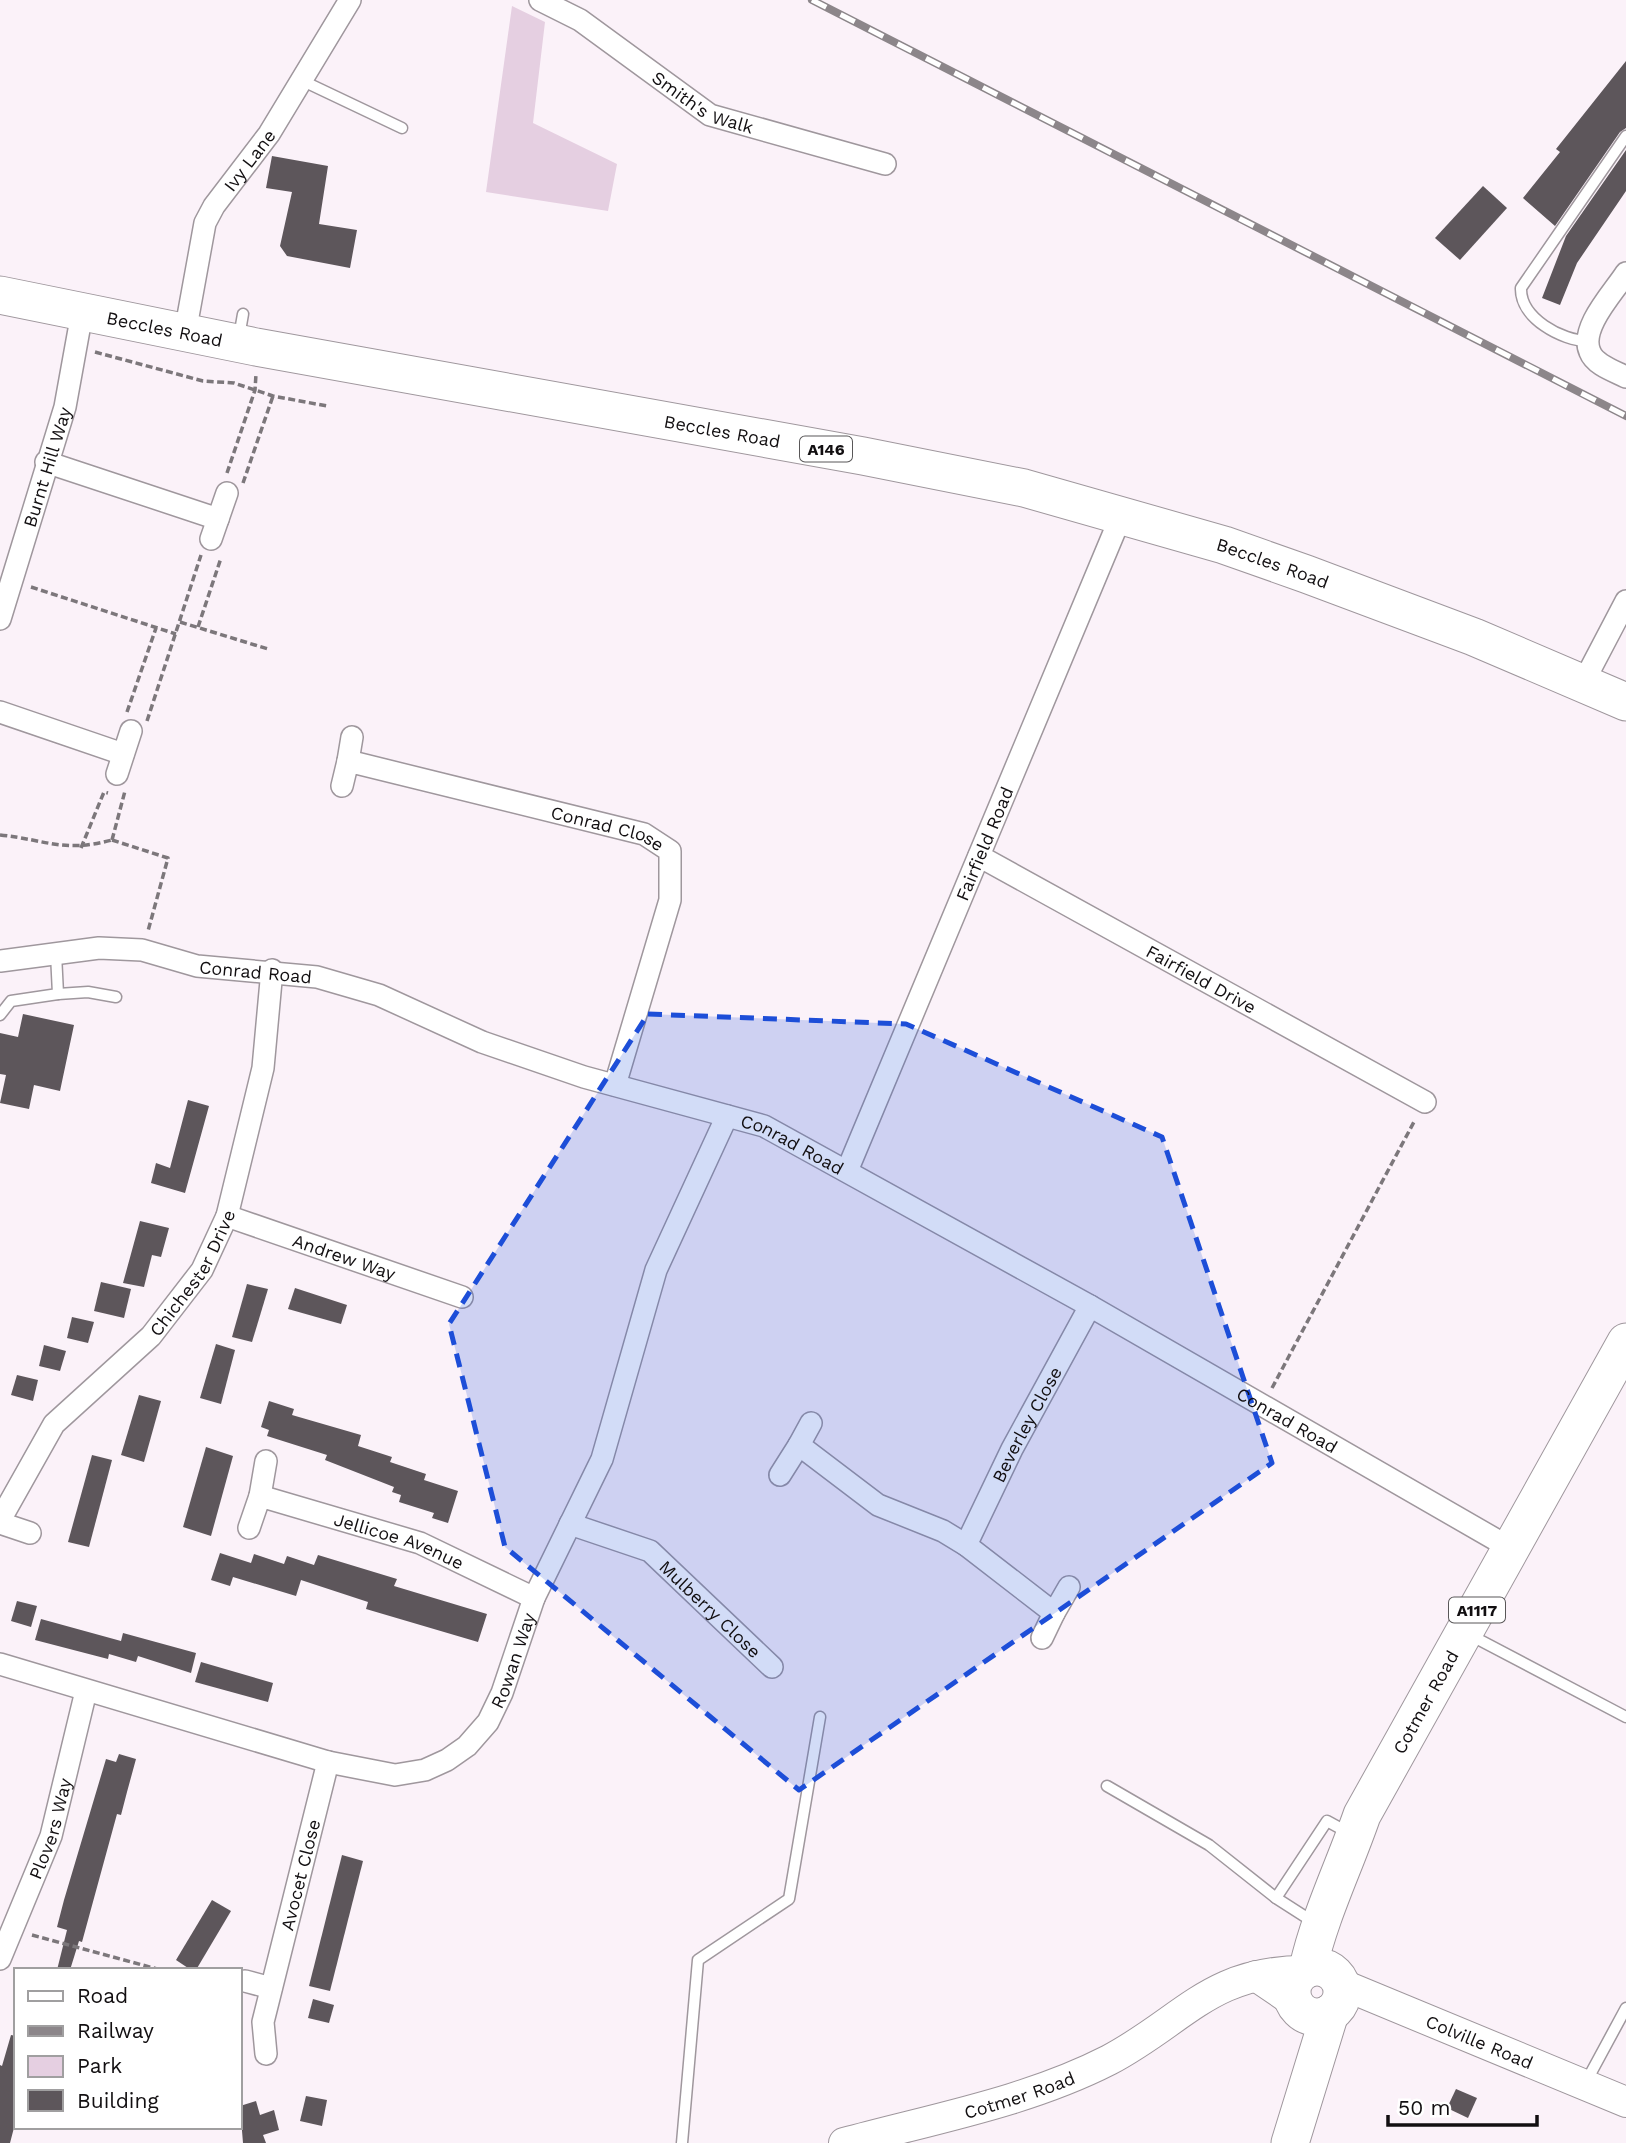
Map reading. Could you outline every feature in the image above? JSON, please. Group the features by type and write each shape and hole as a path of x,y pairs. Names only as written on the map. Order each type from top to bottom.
{"highway":[{"name":"Beccles Road","path":"0,295 185,333 240,329 1024,488 1224,545 1399,607 1626,702"},
{"name":"Cotmer Road","path":"1318,1991 1334,1934 1339,1883 1362,1815 1401,1741 1621,1362"},
{"name":"Cotmer Road","path":"1318,1991 1319,1925 1324,1906 1339,1883"},
{"name":"A1117","path":"1290,2143 1307,2080 1318,1991"}],"street":[{"name":"Ivy Lane","path":"185,333 205,223 214,206 269,134 350,0"},
{"name":"Smith's Walk","path":"540,0 580,20 710,115 885,164"},
{"path":"1626,273 1590,328 1588,341 1590,354 1600,364 1626,377"},
{"name":"Burnt Hill Way","path":"0,620 46,462 65,407 82,313"},
{"path":"46,462 210,538 227,493"},
{"name":"Fairfield Road","path":"847,1171 1121,516"},
{"path":"1582,685 1626,601"},
{"path":"0,712 122,772 133,727"},
{"path":"342,786 352,737"},
{"name":"Conrad Close","path":"348,761 644,834 670,851 670,900 615,1085"},
{"name":"Fairfield Drive","path":"979,856 1424,1102"},
{"name":"Conrad Road","path":"0,961 99,948 142,950 197,966 272,970 317,976 379,995 482,1042 615,1085 764,1126 1090,1306 1512,1549"},
{"name":"Chichester Drive","path":"30,1533 0,1521 54,1423 151,1336 202,1270 227,1216 263,1068 272,970"},
{"name":"Rowan Way","path":"0,1664 328,1762 395,1775 425,1770 447,1760 467,1746 488,1722 502,1693 534,1598 608,1443 656,1270 727,1116"},
{"name":"Andrew Way","path":"227,1216 462,1297"},
{"name":"Beverley Close","path":"966,1545 1012,1449 1090,1306"},
{"path":"780,1475 811,1423"},
{"path":"799,1444 878,1505 943,1531 966,1545 1054,1612"},
{"path":"249,1528 260,1496 265,1461"},
{"name":"Jellicoe Avenue","path":"260,1496 420,1543 534,1598"},
{"name":"Mulberry Close","path":"570,1524 650,1551 772,1667"},
{"path":"1042,1638 1069,1587"},
{"name":"Plovers Way","path":"0,1959 7,1935 51,1836 86,1691"},
{"name":"Avocet Close","path":"266,2054 263,2022 328,1762"},
{"name":"Cotmer Road","path":"848,2142 1039,2089 1110,2059 1230,1982 1256,1976 1318,1991"},
{"path":"245,1981 271,1988"},
{"name":"Colville Road","path":"1318,1991 1342,2007 1412,2014 1626,2102"}],"lane":[{"path":"303,81 402,128"},
{"path":"1588,341 1562,338 1528,310 1521,298 1521,288 1626,136"},
{"path":"56,954 58,994"},
{"path":"0,1015 11,1001 58,994 88,992 116,998"},
{"path":"1465,1632 1626,1717"},
{"path":"682,2143 698,1960 789,1899 820,1717"},
{"path":"1107,1786 1209,1845 1276,1898 1319,1925"},
{"path":"1276,1898 1327,1821 1354,1836"},
{"path":"1584,2085 1626,2008"}],"path":[{"path":"75,352 102,352 203,382 234,383 273,396 327,406"},
{"path":"227,470 255,390"},
{"path":"245,477 273,396"},
{"path":"133,727 176,634 210,538"},
{"path":"31,587 176,634"},
{"path":"180,622 268,649"},
{"path":"133,727 156,628"},
{"path":"112,840 123,798 122,772"},
{"path":"81,848 104,792 123,798"},
{"path":"0,835 61,847 81,848 112,840 168,858 142,950"},
{"path":"1262,1405 1424,1102"},
{"path":"7,1935 152,1968"}],"highlighted area":[{"path":"648,1014 906,1024 1162,1137 1272,1463 975,1671 799,1790 505,1547 449,1324"}],"green space":[{"path":"512,6 545,22 533,123 617,164 608,211 486,192"}],"building":[{"path":"1626,61 1626,128 1620,132 1555,226 1523,198 1560,152 1556,149"},
{"path":"1626,150 1626,191 1577,263 1560,305 1542,298 1566,236"},
{"path":"272,156 328,166 319,224 357,230 350,268 287,256 280,246 292,192 266,188"},
{"path":"1483,186 1507,208 1460,260 1435,238"},
{"path":"23,1014 74,1025 60,1091 34,1085 29,1109 0,1103 6,1075 0,1074 0,1033 18,1037"},
{"path":"188,1100 209,1106 185,1193 151,1183 156,1163 170,1168"},
{"path":"140,1221 169,1228 161,1257 152,1255 144,1287 123,1283"},
{"path":"101,1282 131,1289 124,1318 94,1311"},
{"path":"247,1284 268,1289 252,1342 232,1337"},
{"path":"295,1288 347,1305 341,1324 288,1309"},
{"path":"72,1317 94,1322 88,1343 67,1338"},
{"path":"216,1344 235,1350 221,1404 200,1398"},
{"path":"44,1345 66,1351 60,1371 39,1366"},
{"path":"17,1375 38,1380 33,1401 11,1395"},
{"path":"139,1395 161,1401 144,1462 121,1455"},
{"path":"269,1401 294,1409 292,1415 361,1435 358,1446 392,1457 390,1462 426,1474 424,1480 458,1491 448,1523 432,1518 434,1513 399,1502 401,1495 392,1492 394,1487 325,1460 327,1455 267,1436 269,1430 261,1427"},
{"path":"206,1447 233,1456 211,1536 183,1527"},
{"path":"92,1455 112,1460 89,1547 68,1542"},
{"path":"220,1553 251,1563 254,1554 284,1564 287,1556 314,1565 318,1555 397,1579 394,1586 487,1614 478,1642 366,1609 368,1602 301,1580 296,1596 233,1577 230,1586 211,1580"},
{"path":"17,1601 37,1606 31,1627 11,1621"},
{"path":"41,1619 121,1641 123,1633 196,1653 191,1673 138,1656 136,1662 109,1654 108,1659 35,1640"},
{"path":"201,1662 273,1683 268,1702 195,1682"},
{"path":"119,1754 136,1759 121,1815 117,1814 82,1942 79,1941 71,1968 58,1968 67,1930 57,1927 64,1900 106,1759 116,1762"},
{"path":"342,1855 363,1861 330,1991 309,1986"},
{"path":"212,1900 231,1911 197,1968 188,1968 176,1960"},
{"path":"313,1999 334,2005 329,2023 308,2018"},
{"path":"11,2035 14,2036 14,2128 10,2143 0,2143 0,2065 2,2066"},
{"path":"1456,2089 1477,2098 1468,2118 1447,2108"},
{"path":"306,2096 327,2100 322,2126 300,2121"},
{"path":"256,2101 260,2115 274,2110 279,2130 263,2135 266,2143 243,2143 242,2105"}],"railway":[{"path":"812,0 1626,416"}]}
